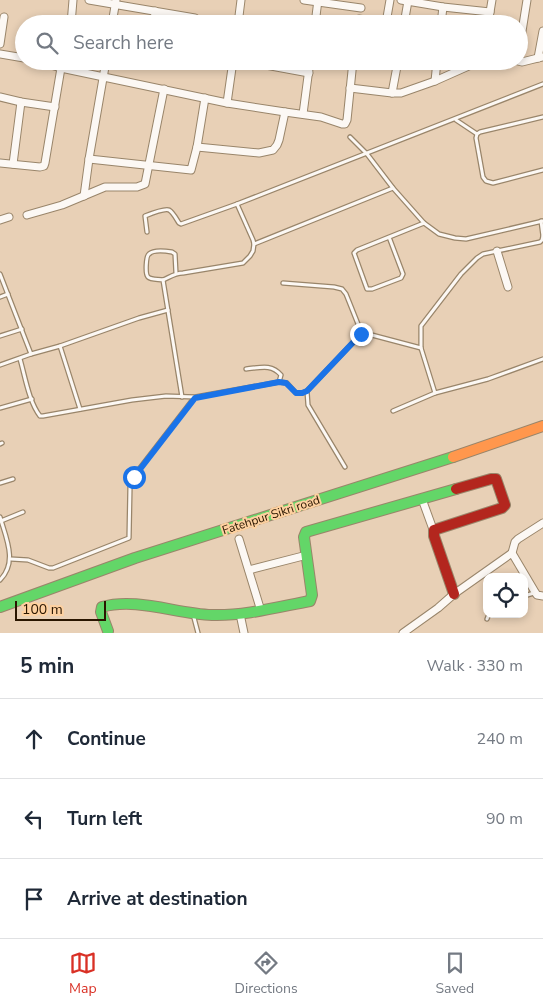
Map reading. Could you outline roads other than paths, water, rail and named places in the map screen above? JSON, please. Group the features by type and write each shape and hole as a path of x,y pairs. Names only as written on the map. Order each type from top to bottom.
{"street":[{"path":"72,15 73,0"},
{"path":"89,0 116,2 174,15"},
{"path":"239,15 241,0"},
{"path":"304,0 360,8"},
{"path":"359,15 362,0"},
{"path":"387,15 390,0"},
{"path":"490,15 492,0"},
{"path":"525,15 527,0"},
{"path":"316,15 318,1"},
{"path":"404,15 405,1 490,12"},
{"path":"114,15 116,2"},
{"path":"442,15 443,7"},
{"path":"0,44 4,17"},
{"path":"528,60 541,57 543,31"},
{"path":"0,54 15,56"},
{"path":"0,163 40,167 46,163 61,70"},
{"path":"72,70 228,103 321,116 342,124 346,120 352,70"},
{"path":"84,196 105,70"},
{"path":"228,103 232,70"},
{"path":"297,70 309,73"},
{"path":"303,114 309,70"},
{"path":"392,93 396,70"},
{"path":"435,81 436,70"},
{"path":"350,88 401,93 460,70"},
{"path":"27,215 62,205 108,186 143,186 150,166 164,89"},
{"path":"0,97 55,107"},
{"path":"89,159 191,170 205,98"},
{"path":"13,164 21,102"},
{"path":"197,146 259,153 273,150 280,140 284,112"},
{"path":"0,220 9,217"},
{"path":"497,251 508,287"},
{"name":"Fatehpur Sikri road","path":"0,607 135,558 543,426"},
{"path":"108,631 101,612 102,607 124,603 211,615 240,614 310,601 312,595 304,534 308,531 494,479 497,481 505,505 502,508 437,528 434,532"},
{"path":"422,499 454,594"},
{"path":"403,633 512,553 515,542 518,539 543,523"},
{"path":"239,539 261,611"},
{"path":"512,553 537,595 543,596"},
{"path":"249,570 307,555"},
{"path":"240,614 244,633"}],"lane":[{"path":"147,232 145,216 169,210 181,224 367,154 543,84"},
{"path":"477,134 543,117"},
{"path":"455,119 477,134"},
{"path":"477,134 480,162 483,177 486,181 493,183 543,170"},
{"path":"350,137 367,154 393,188 424,223 439,234 466,239 542,221 543,236 540,242 484,254 477,258 461,274 421,326 421,348 435,393"},
{"path":"254,244 393,188"},
{"path":"176,273 175,254 172,252 154,252 149,253 147,256 147,276 150,279 163,280 176,273 243,263 250,256 254,244 237,204"},
{"path":"389,237 403,276 372,289 366,289 354,253 355,251 389,237 424,223"},
{"path":"0,274 31,354"},
{"path":"163,280 182,397"},
{"path":"283,283 342,289 346,294 362,334"},
{"path":"0,297 8,294"},
{"path":"0,365 168,310"},
{"path":"0,336 22,329"},
{"path":"362,334 421,348"},
{"path":"20,359 32,399 40,416 166,396 195,398 279,382 286,383 296,393 302,393 307,391 362,334"},
{"path":"60,346 80,410"},
{"path":"392,411 435,393 488,379 543,359"},
{"path":"246,369 274,368 281,375 279,382"},
{"path":"307,391 308,405 345,467"},
{"path":"11,559 28,560 53,568 130,538 130,487 134,477 195,398"},
{"path":"0,408 32,399"},
{"path":"0,483 13,479"},
{"path":"0,580 5,574 11,559 0,520 23,512"},
{"path":"528,595 535,592"},
{"path":"193,613 198,633"}]}
